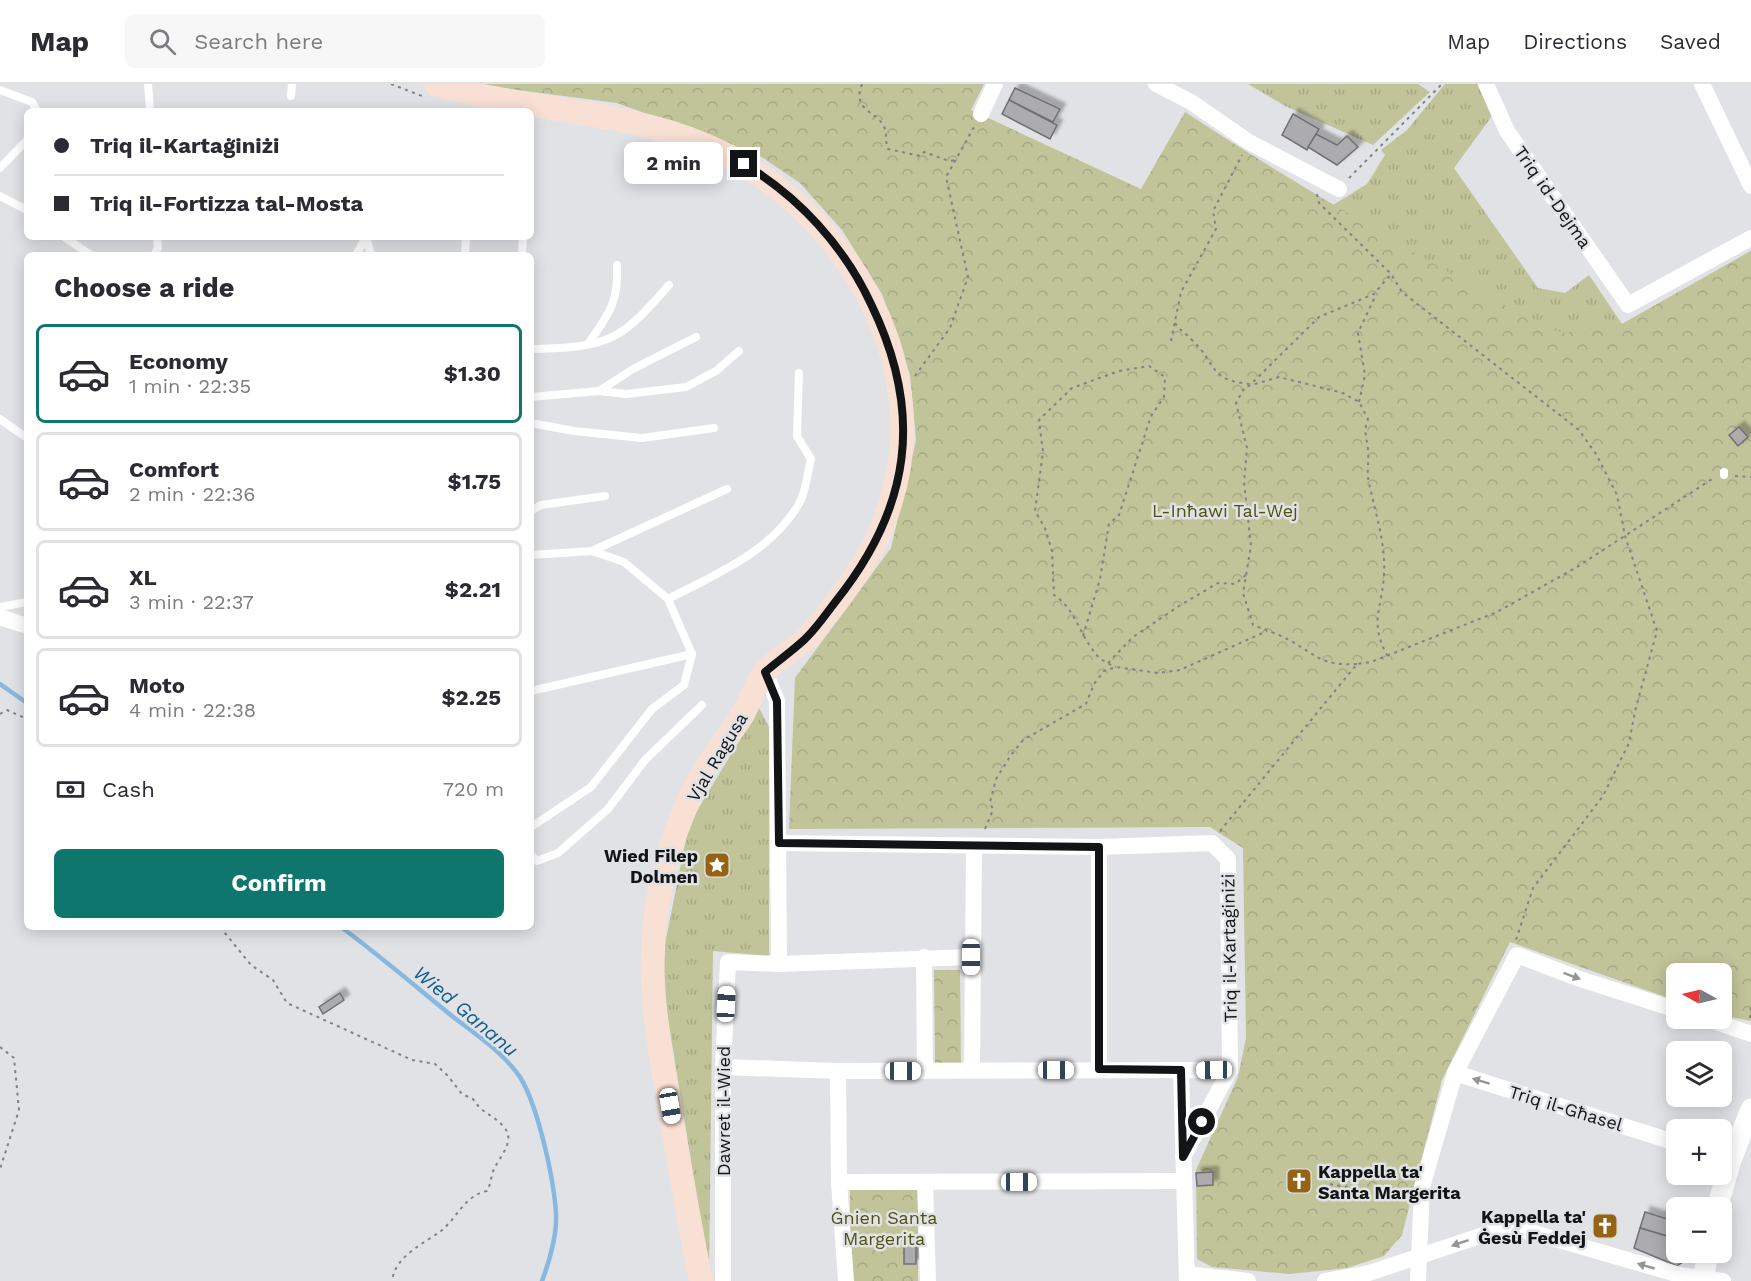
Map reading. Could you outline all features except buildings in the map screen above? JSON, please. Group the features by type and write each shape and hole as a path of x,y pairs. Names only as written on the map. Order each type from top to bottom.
{"main road":[{"name":"Vjal Ragusa","path":"436,84 645,126 731,156 778,187 818,224 835,244 865,290 883,328 902,393 903,454 885,522 868,556 848,586 806,639 765,672 741,716 705,769 676,831 660,890 651,956 655,1023 701,1281"}],"street":[{"path":"981,114 995,84"},
{"path":"1156,84 1191,102 1249,142 1339,189"},
{"name":"Triq id-Dejma","path":"1486,84 1508,131 1628,305 1751,238"},
{"path":"1702,84 1751,186"},
{"path":"0,617 24,625"},
{"path":"765,672 777,701 779,964 971,957"},
{"path":"779,843 981,847 1099,847 1212,843"},
{"name":"Triq il-Kartaġiniżi","path":"1183,1157 1230,1070 1228,859 1212,843"},
{"path":"972,1070 971,957 981,847"},
{"path":"1099,847 1099,1069"},
{"path":"1418,1281 1422,1187 1455,1073 1517,955 1580,979 1666,1006"},
{"path":"924,957 925,1071"},
{"name":"Dawret il-Wied","path":"723,1281 723,1067 728,962 779,964"},
{"path":"1732,1028 1751,1034"},
{"path":"723,1067 838,1071 1230,1070"},
{"path":"1181,1070 1187,1278 1248,1281"},
{"path":"838,1071 839,1182 846,1281"},
{"name":"Triq il-Għasel","path":"1455,1073 1666,1140"},
{"path":"1732,1151 1745,1137 1751,1109"},
{"path":"839,1182 1183,1181"},
{"path":"925,1182 928,1281"},
{"path":"1325,1281 1370,1274 1510,1226 1680,1275 1709,1280 1708,1263"}],"lane":[{"path":"148,84 150,108"},
{"path":"291,96 292,84"},
{"path":"0,90 32,102 35,108"},
{"path":"0,168 24,143"},
{"path":"0,196 24,208"},
{"path":"68,240 86,252"},
{"path":"588,344 614,305 618,288 617,265"},
{"path":"534,349 588,344 615,336 647,309 669,285"},
{"path":"599,391 643,364 696,337"},
{"path":"534,397 599,391 626,394 686,387 716,371 739,351"},
{"path":"668,599 734,564 776,535 801,498 811,459 797,436 799,373"},
{"path":"0,419 24,436"},
{"path":"534,424 574,431 642,438 714,428"},
{"path":"534,555 592,551 727,489"},
{"path":"534,509 541,505 604,496"},
{"path":"534,825 591,787 610,766 652,709 684,685 692,654 668,599 624,562 592,551"},
{"path":"0,607 24,603"},
{"path":"534,690 692,654"},
{"path":"534,858 537,861 558,853 608,809 645,760 702,705"}],"path":[{"path":"862,84 859,97 867,112 885,129 888,149 920,156 924,152 949,161 955,160"},
{"path":"1339,189 1442,84"},
{"path":"910,382 950,328 968,277 946,177 981,114"},
{"path":"1171,341 1181,292 1216,229 1213,211 1249,142"},
{"path":"1311,174 1319,203 1391,274 1402,292 1580,430 1596,454 1617,495 1625,536 1657,631 1629,742 1603,796 1533,888 1516,936 1517,955"},
{"path":"1175,323 1181,333 1192,339 1212,368 1231,383 1251,384 1319,316 1374,294 1391,274"},
{"path":"1359,402 1365,375 1358,333 1374,299 1374,294"},
{"path":"1083,636 1100,579 1109,524 1119,515 1151,416 1164,397 1165,377 1149,366 1119,371 1072,388 1039,420 1043,452 1035,511 1045,528 1052,551 1054,596 1066,603 1083,636 1097,657 1116,667 1158,673 1180,670 1267,631"},
{"path":"1388,655 1377,637 1377,619 1384,573 1377,511 1368,476 1368,450 1364,430 1368,419 1359,402 1343,393 1279,377 1245,387 1236,403 1247,448 1244,482 1251,546 1243,593 1253,625 1291,640 1320,661 1336,665 1357,664 1388,655 1497,612 1577,567 1718,475 1751,477"},
{"path":"1108,663 1133,637 1179,606 1218,583 1234,584 1246,575"},
{"path":"1212,843 1234,811 1357,664"},
{"path":"981,847 985,827 993,810 990,802 996,779 1011,755 1023,740 1086,704 1094,684 1104,671 1116,667"},
{"path":"0,714 7,710 24,718"},
{"path":"223,930 252,965 273,980 286,1004 412,1060 435,1064 462,1094 473,1099 479,1110 503,1126 508,1133 509,1144 493,1172 487,1191 478,1193 441,1230 405,1256 392,1281"},
{"path":"0,1047 14,1058 19,1110 0,1169"},
{"path":"1330,1184 1421,1201"}],"green space":[{"name":"L-Inħawi Tal-Wej","path":"471,84 984,84 971,110 1141,189 1185,112 1316,195 1540,326 1564,333 1622,324 1751,251 1751,1021 1732,1017 1732,963 1666,963 1666,997 1510,942 1442,1080 1402,1235 1384,1256 1347,1268 1290,1274 1212,1267 1197,1259 1196,1170 1238,1077 1246,1038 1243,848 1210,827 789,829 795,678 891,548 916,440 910,375 882,294 842,230 800,183 757,154 617,103"},
{"path":"1248,84 1418,84 1430,92 1373,145 1285,106"},
{"path":"1445,84 1478,84 1492,116 1454,168 1538,288 1565,293 1589,275 1622,324 1751,251 1701,431 1333,205 1367,184 1385,155 1381,150 1407,130"},
{"path":"759,708 769,727 769,956 713,951 709,1273 660,969 689,824"},
{"path":"934,970 960,970 961,1063 935,1063"},
{"path":"1287,1153 1329,1175 1331,1188 1322,1205 1296,1214 1287,1208 1281,1167"},
{"name":"Ġnien Santa Margerita","path":"850,1190 918,1190 918,1281 850,1281"}],"waterway":[{"name":"Wied Gananu","path":"0,684 24,701"},
{"name":"Wied Gananu","path":"345,930 488,1044 520,1077 539,1124 555,1199 555,1230 550,1257 542,1281"}],"place":[{"name":"Wied Filep Dolmen","path":"717,865"},
{"name":"Kappella ta' Santa Margerita","path":"1299,1181"},
{"name":"Kappella ta' Ġesù Feddej","path":"1605,1226"}],"route":[{"path":"744,164 778,187 818,224 835,244 865,290 883,328 894,362 902,393 904,425 903,454 895,490 885,522 868,556 848,586 806,639 765,672 777,701 779,843 1099,847 1099,1069 1181,1070 1183,1157 1202,1122"}]}
